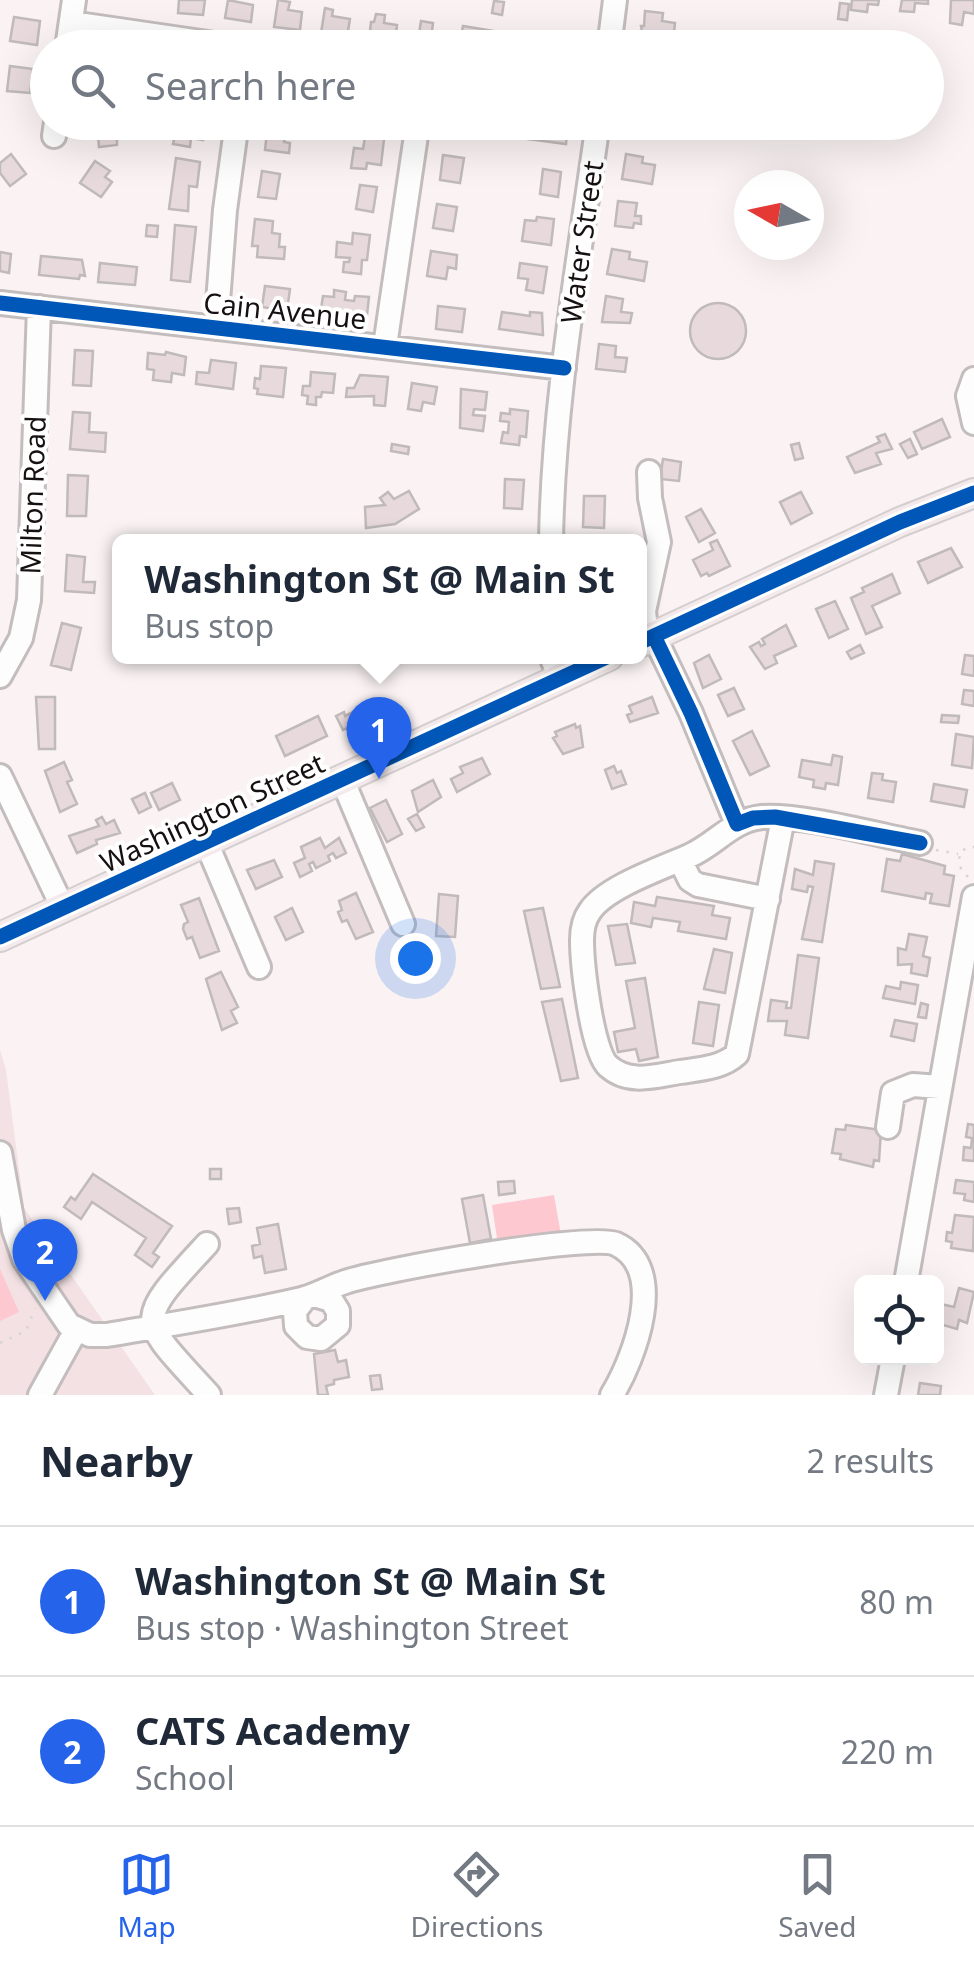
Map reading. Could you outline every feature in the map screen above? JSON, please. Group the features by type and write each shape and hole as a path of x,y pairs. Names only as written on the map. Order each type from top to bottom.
{"main road":[{"path":"647,639 900,522 974,493"},
{"name":"Washington Street","path":"0,938 342,779 555,668"}],"street":[{"path":"612,30 616,0"},
{"path":"73,11 160,30"},
{"path":"216,328 225,210 235,140"},
{"path":"385,346 415,140"},
{"name":"Water Street","path":"550,534 552,475 564,368 596,140"},
{"name":"Cain Avenue","path":"0,303 564,368"},
{"name":"Milton Road","path":"0,676 21,638 29,600 39,308"},
{"path":"974,379 968,396 974,422"},
{"path":"647,598 659,542 650,498 650,472"},
{"path":"647,639 691,713 737,824"},
{"path":"0,776 62,908"},
{"path":"342,779 403,924"},
{"path":"782,818 737,1054 712,1067 642,1078 622,1075 604,1063 597,1047 582,941 584,923 593,907 613,892 706,848 737,824 760,817 782,818 920,843"},
{"path":"206,842 259,967"},
{"path":"680,860 690,880 698,886 768,899"},
{"path":"907,1275 974,896"},
{"path":"888,1127 893,1094 913,1085 940,1086"},
{"path":"0,1153 20,1250 76,1330 90,1335 310,1297 346,1282 431,1264 578,1241 610,1242 635,1259 644,1296 629,1359 612,1395"},
{"path":"207,1244 158,1299 153,1327 160,1342 210,1395"},
{"path":"43,1394 76,1330"},
{"path":"886,1395 891,1365"}],"path":[{"path":"920,843 928,849 959,854 974,846"},
{"path":"959,854 964,874 974,879"},
{"path":"0,1343 26,1330 35,1308 50,1298"}],"shaded area":[{"path":"0,1050 24,1208 155,1395 0,1395"},
{"path":"554,1195 561,1235 498,1245 492,1205"},
{"path":"0,1269 19,1312 0,1321"}],"building":[{"path":"179,0 205,0 203,15 178,13"},
{"path":"228,0 253,5 251,22 225,18"},
{"path":"278,0 290,2 288,10 302,12 300,30 274,27"},
{"path":"852,0 879,0 878,5 868,4 867,12 851,10"},
{"path":"902,0 928,0 928,4 915,3 914,12 900,11"},
{"path":"951,0 974,0 974,14 964,12 962,25 950,23"},
{"path":"494,1 504,2 502,15 492,13"},
{"path":"840,3 849,4 847,20 838,19"},
{"path":"325,8 333,10 332,16 350,19 348,30 321,30"},
{"path":"645,11 663,13 662,21 675,23 674,30 642,30"},
{"path":"376,14 385,15 384,23 397,25 396,30 370,30"},
{"path":"14,17 40,21 39,30 30,30 30,44 10,41"},
{"path":"421,21 433,23 432,30 420,30"},
{"path":"10,66 30,69 30,93 7,91"},
{"path":"98,140 117,140 117,145 99,147"},
{"path":"174,140 191,140 190,147 173,144"},
{"path":"266,140 290,143 289,153 265,150"},
{"path":"364,140 384,140 381,165 367,163 366,169 351,168 354,148 363,149"},
{"path":"535,140 566,140 566,144"},
{"path":"11,154 26,174 10,186 0,173 0,163"},
{"path":"626,154 643,157 642,163 655,165 652,184 622,179"},
{"path":"443,155 464,158 460,183 440,180"},
{"path":"176,158 200,162 197,187 189,186 188,211 169,209"},
{"path":"95,161 110,171 105,177 112,182 101,197 80,183"},
{"path":"543,169 561,172 558,197 540,194"},
{"path":"262,171 280,174 276,199 258,197"},
{"path":"360,185 377,187 373,212 356,209"},
{"path":"618,201 637,203 635,216 641,216 641,224 634,223 633,228 615,226"},
{"path":"437,204 457,207 453,231 433,228"},
{"path":"537,217 554,219 551,245 522,241 525,220 536,221"},
{"path":"255,219 273,221 272,233 280,234 279,247 285,247 284,259 257,257 258,246 252,246"},
{"path":"147,225 158,226 157,237 146,236"},
{"path":"175,225 196,227 190,282 171,280"},
{"path":"353,233 370,235 361,274 343,272 344,262 350,258 336,257 337,242 352,244"},
{"path":"612,249 630,252 629,259 647,262 644,281 607,274"},
{"path":"431,251 457,255 456,269 448,267 446,279 427,276"},
{"path":"0,252 11,254 9,273 0,271"},
{"path":"41,256 82,260 85,276 80,275 79,279 39,275"},
{"path":"100,263 137,267 135,285 98,282"},
{"path":"520,263 547,267 543,293 526,290 528,279 518,278"},
{"path":"265,286 290,289 287,311 262,307"},
{"path":"334,290 346,292 345,300 369,297 367,315 320,315 323,296 334,297"},
{"path":"606,296 623,299 621,312 632,313 630,323 602,322"},
{"path":"718,303 738,311 746,331 738,351 718,359 698,351 690,331 698,311"},
{"path":"438,306 465,309 462,332 436,329"},
{"path":"502,312 530,316 530,312 542,313 543,335 499,329"},
{"path":"599,344 616,346 615,357 627,358 625,372 596,369"},
{"path":"75,350 93,351 91,386 73,385"},
{"path":"148,353 186,357 184,375 172,373 171,382 153,380 154,370 147,369"},
{"path":"211,360 236,363 233,389 196,384 197,372 209,373"},
{"path":"261,366 286,368 283,397 257,394 255,378 260,379"},
{"path":"311,372 335,374 333,393 322,392 321,397 316,397 316,405 307,404 308,396 302,395 303,386 310,386"},
{"path":"360,375 388,377 385,406 374,405 374,396 346,397 347,388 354,388"},
{"path":"412,383 437,387 434,404 423,402 421,411 408,409"},
{"path":"461,389 487,392 485,410 474,409 473,415 485,416 483,431 460,428"},
{"path":"510,409 528,411 526,437 520,436 519,445 501,443 509,422 500,421 501,413 510,414"},
{"path":"73,412 90,413 89,432 106,433 105,452 70,449"},
{"path":"942,419 950,437 922,449 914,432"},
{"path":"885,434 892,449 876,453 881,464 855,473 847,457 880,442 877,437"},
{"path":"910,439 917,454 908,458 900,444"},
{"path":"799,443 803,458 795,460 791,445"},
{"path":"392,444 409,447 408,454 391,451"},
{"path":"663,459 681,462 679,481 660,479"},
{"path":"68,475 88,476 86,516 67,516"},
{"path":"505,479 524,480 522,509 504,508"},
{"path":"409,491 419,509 395,524 366,528 365,507 385,505 380,498 388,492 394,499"},
{"path":"801,492 812,513 791,524 780,502"},
{"path":"584,496 605,496 604,528 583,527"},
{"path":"701,509 715,533 699,542 686,517"},
{"path":"717,540 730,566 701,576 693,560 713,550 710,543"},
{"path":"951,548 962,567 928,583 918,562"},
{"path":"67,555 85,557 83,582 95,582 94,593 65,591"},
{"path":"892,574 900,593 872,606 882,627 866,634 851,598 864,592 862,588"},
{"path":"835,601 848,629 829,638 816,609"},
{"path":"62,623 81,628 71,670 51,665"},
{"path":"786,625 796,646 774,656 777,663 765,669 750,647 759,642 761,646 765,644 762,639"},
{"path":"860,645 864,653 851,659 847,652"},
{"path":"709,655 721,679 703,688 694,663"},
{"path":"965,655 974,656 974,676 962,674"},
{"path":"734,688 744,709 728,716 718,695"},
{"path":"964,690 974,691 974,706 962,704"},
{"path":"36,697 55,697 55,749 39,749"},
{"path":"652,697 658,713 630,722 629,706"},
{"path":"370,704 378,721 358,730 355,724 343,730 336,716"},
{"path":"942,715 959,716 958,723 941,722"},
{"path":"318,716 327,736 285,756 276,736"},
{"path":"575,724 576,728 580,726 583,747 563,754 553,738 557,736 555,732"},
{"path":"752,731 769,766 750,775 733,741"},
{"path":"956,734 974,737 972,768 952,765"},
{"path":"833,755 842,757 838,785 813,787 814,780 799,777 802,760 831,765"},
{"path":"482,758 490,774 457,792 451,779 463,773 460,767"},
{"path":"64,762 72,780 67,782 77,804 60,812 45,771"},
{"path":"614,766 617,773 621,771 626,784 612,789 605,770"},
{"path":"872,773 883,774 882,780 896,782 893,802 868,798"},
{"path":"433,780 441,797 418,812 412,791"},
{"path":"172,783 180,800 159,810 151,793"},
{"path":"934,784 967,790 964,807 931,801"},
{"path":"145,793 151,807 139,813 132,799"},
{"path":"386,800 402,834 387,842 370,808"},
{"path":"417,814 424,827 416,831 408,819"},
{"path":"102,817 106,824 114,820 120,833 96,840 97,844 77,853 69,836 99,826 96,820"},
{"path":"320,838 325,848 339,838 346,853 336,858 333,853 328,856 330,861 316,868 313,862 309,864 312,871 300,877 294,863 305,858 301,847"},
{"path":"902,854 945,866 944,874 954,876 949,906 930,903 932,894 926,893 925,899 882,891 887,859 900,861"},
{"path":"274,860 282,877 256,889 247,870"},
{"path":"815,861 834,864 822,942 802,939 813,887 808,886 807,892 792,889 795,869 813,875"},
{"path":"356,893 373,932 356,939 347,920 342,922 338,912 342,910 339,901"},
{"path":"439,894 458,896 455,937 436,936"},
{"path":"657,897 714,906 712,915 730,918 726,939 678,931 680,922 653,918 651,927 631,923 634,902 655,906"},
{"path":"199,898 219,951 200,958 192,937 187,939 183,929 188,922 181,905"},
{"path":"292,908 303,932 286,940 275,917"},
{"path":"543,908 560,987 541,989 524,911"},
{"path":"627,924 635,963 616,965 608,926"},
{"path":"909,934 927,937 923,956 930,958 927,976 911,973 912,964 898,965 898,948 906,950"},
{"path":"714,949 732,953 725,993 704,989"},
{"path":"798,955 819,958 808,1038 785,1035 787,1021 768,1021 771,1000 787,1002 786,1008 791,1008"},
{"path":"221,972 238,1007 231,1011 237,1023 222,1030 206,979"},
{"path":"645,978 658,1057 639,1061 636,1049 618,1052 614,1032 635,1028 626,981"},
{"path":"901,982 918,985 915,1004 883,998 886,986 900,989"},
{"path":"562,999 578,1078 561,1081 542,1002"},
{"path":"699,1002 719,1005 713,1046 693,1043"},
{"path":"921,1003 928,1005 926,1018 918,1017"},
{"path":"895,1020 917,1024 914,1041 891,1036"},
{"path":"968,1124 974,1125 974,1161 963,1160 964,1147 971,1148 972,1138 966,1137"},
{"path":"846,1125 881,1130 879,1161 874,1160 873,1167 840,1159 841,1154 832,1153 836,1129 845,1130"},
{"path":"210,1169 221,1169 221,1179 210,1179"},
{"path":"93,1174 172,1226 153,1253 159,1257 152,1267 135,1255 146,1238 92,1202 81,1219 64,1207 71,1197 75,1200"},
{"path":"956,1180 974,1182 974,1202 964,1200 965,1194 954,1193"},
{"path":"514,1181 515,1193 499,1195 498,1182"},
{"path":"483,1195 491,1239 470,1243 462,1199"},
{"path":"239,1208 241,1222 229,1224 227,1209"},
{"path":"955,1215 974,1217 973,1251 951,1248 952,1242 946,1241 947,1232 952,1233"},
{"path":"278,1224 286,1269 265,1273 262,1256 254,1258 252,1246 260,1244 257,1228"},
{"path":"959,1288 974,1292 967,1323 959,1320 957,1329 944,1325 944,1305 954,1307"},
{"path":"335,1350 338,1362 346,1360 349,1377 326,1386 328,1395 318,1395 314,1354"},
{"path":"380,1375 382,1389 372,1390 370,1376"},
{"path":"920,1383 941,1386 940,1395 918,1395"}],"cycle path":[{"path":"0,303 564,368"},
{"path":"647,639 900,522 974,493"},
{"path":"654,636 737,824 753,818 775,817 920,843"},
{"path":"0,937 592,664"}],"place":[{"name":"Washington St @ Main St","path":"379,779"},
{"name":"CATS Academy","path":"45,1301"}]}
